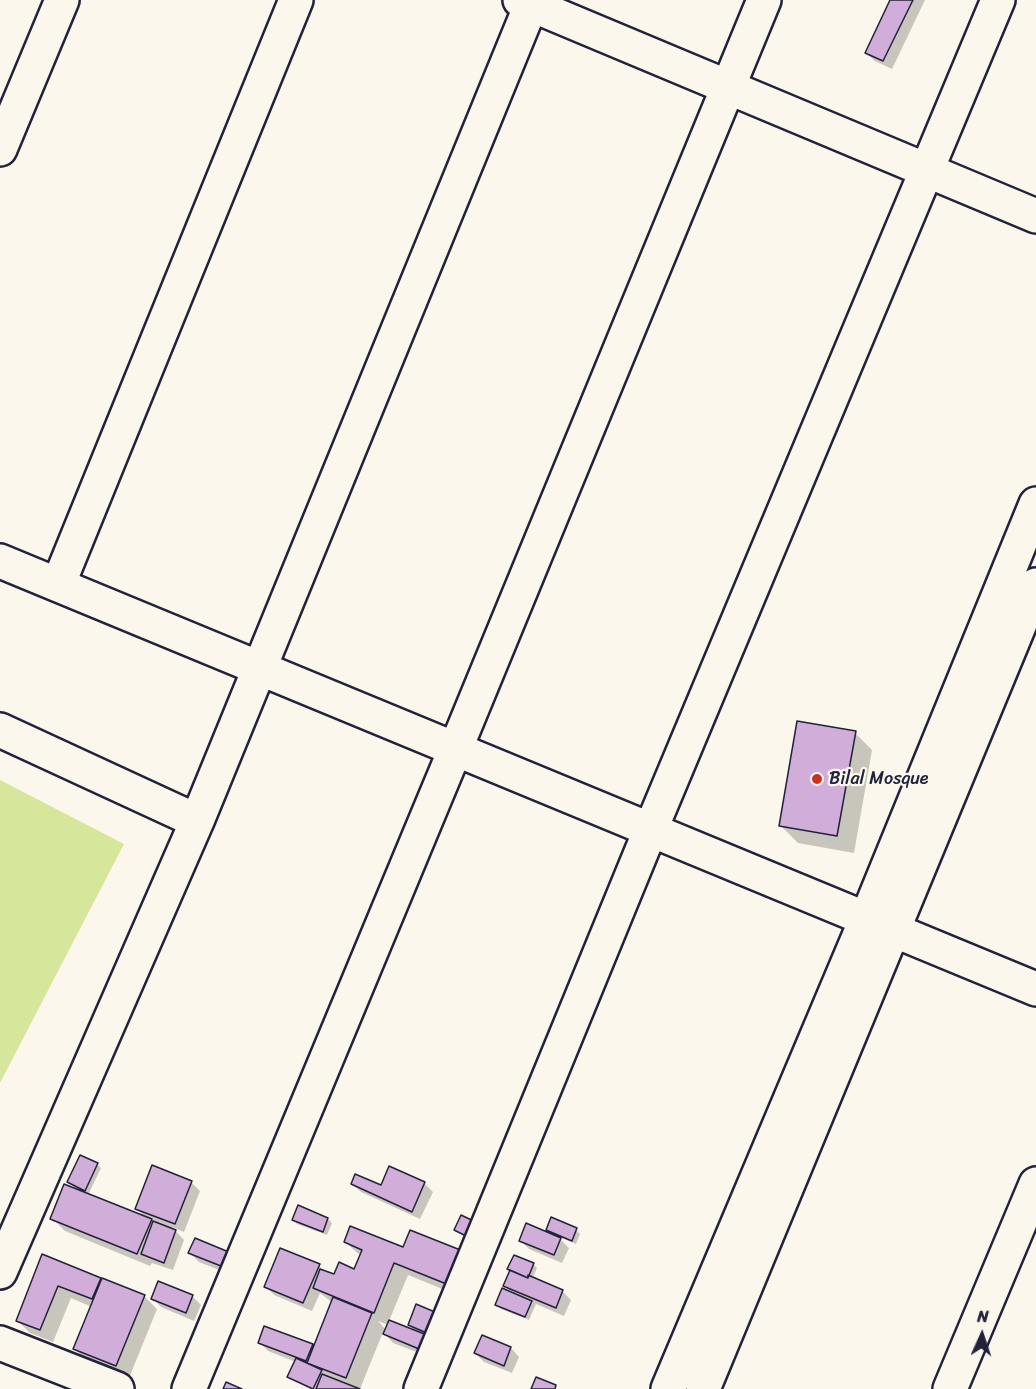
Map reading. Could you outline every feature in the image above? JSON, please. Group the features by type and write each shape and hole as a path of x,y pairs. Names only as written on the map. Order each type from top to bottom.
{"street":[{"path":"0,149 62,0"},
{"path":"58,585 296,0"},
{"path":"189,1389 764,0"},
{"path":"421,1389 650,831 998,0"},
{"path":"0,1272 197,821 528,2 727,88 1036,216"},
{"path":"668,1389 880,925 1021,595 1036,504"},
{"path":"0,561 259,670 1036,989"},
{"path":"0,730 197,821"},
{"path":"703,1389 880,925"},
{"path":"950,1389 1036,1184"},
{"path":"0,1343 117,1389"}],"green space":[{"path":"0,780 124,844 0,1083"}],"building":[{"path":"890,0 913,0 883,61 865,53"},
{"name":"Bilal Mosque","path":"797,721 856,731 837,836 779,826"},
{"path":"80,1155 98,1163 85,1191 67,1182"},
{"path":"152,1165 192,1181 175,1224 135,1209"},
{"path":"389,1166 425,1182 412,1212 351,1184 355,1174 381,1185"},
{"path":"64,1184 152,1219 137,1254 50,1219"},
{"path":"298,1205 328,1218 323,1232 292,1220"},
{"path":"461,1215 484,1226 473,1251 461,1246 466,1236 454,1230"},
{"path":"551,1217 577,1228 572,1241 546,1230"},
{"path":"153,1221 176,1230 164,1263 141,1254"},
{"path":"526,1223 561,1238 554,1255 519,1241"},
{"path":"350,1226 403,1247 410,1230 473,1255 459,1289 394,1263 374,1313 313,1288 320,1269 334,1274 339,1262 354,1269 362,1250 344,1242"},
{"path":"195,1238 236,1255 231,1270 188,1253"},
{"path":"280,1248 320,1264 303,1303 264,1287"},
{"path":"42,1254 101,1278 92,1299 58,1286 40,1330 16,1321"},
{"path":"514,1255 534,1263 528,1278 507,1269"},
{"path":"510,1270 563,1290 556,1308 503,1286"},
{"path":"102,1278 145,1295 116,1366 73,1349"},
{"path":"158,1281 193,1295 186,1313 151,1299"},
{"path":"502,1288 532,1301 525,1317 495,1305"},
{"path":"333,1297 372,1313 346,1378 307,1363"},
{"path":"416,1304 442,1315 434,1336 408,1325"},
{"path":"389,1320 437,1339 431,1354 383,1334"},
{"path":"264,1326 313,1344 306,1361 258,1343"},
{"path":"482,1335 511,1347 504,1366 474,1353"},
{"path":"296,1358 322,1370 313,1389 287,1377"},
{"path":"322,1374 360,1389 316,1389"},
{"path":"536,1377 556,1385 555,1389 531,1389"},
{"path":"226,1382 242,1389 223,1389"}],"place":[{"name":"Bilal Mosque","path":"817,779"}]}
